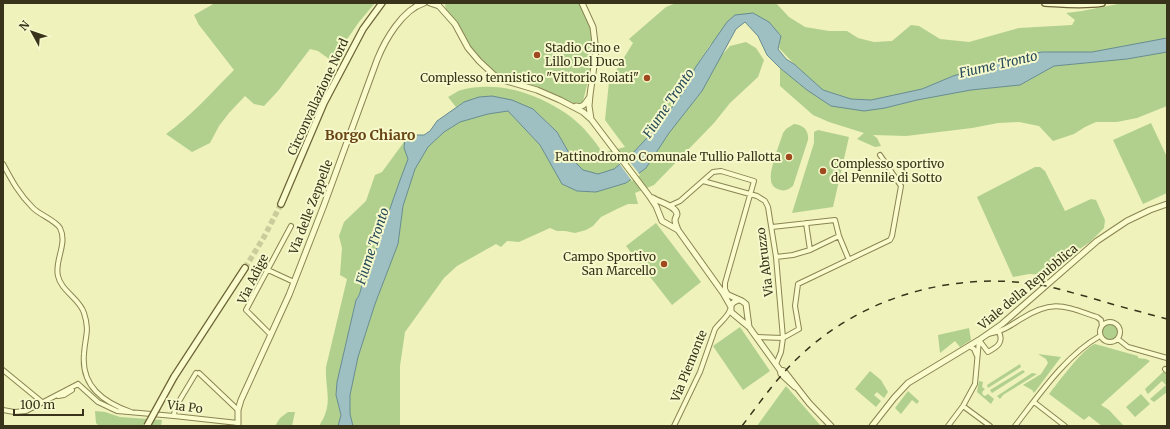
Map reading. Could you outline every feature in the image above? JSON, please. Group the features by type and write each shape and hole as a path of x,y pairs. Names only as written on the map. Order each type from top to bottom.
{"main road":[{"name":"Circonvallazione Nord","path":"281,204 324,103 363,29 382,3"},
{"path":"1045,3 1090,5 1102,3"},
{"path":"147,426 174,376 245,268"}],"street":[{"name":"Via delle Zeppelle","path":"238,425 238,410 241,400 294,282 382,48 398,24 410,11 418,5 424,3"},
{"path":"430,3 439,5 455,24 468,48 494,75 503,80 538,90 580,107 584,106 590,95"},
{"path":"582,3 593,27 596,50 589,106 592,120"},
{"path":"572,105 592,120 650,197 656,206 662,221 678,230"},
{"path":"756,337 783,338 799,329 794,306 798,284 890,240 893,234 901,186 880,155"},
{"path":"3,164 20,194 35,210 60,228 62,238 57,266 58,277 63,286 84,310 88,328 83,367 88,383 103,399 130,412"},
{"path":"659,214 662,208 680,201 713,172 721,171 754,181 725,283 725,289 728,296"},
{"name":"Via Abruzzo","path":"703,181 750,194 765,201 768,207 776,257 783,338 781,352 776,364"},
{"path":"650,197 674,208 676,211"},
{"path":"680,201 675,219 678,230 723,293 736,316 756,337 776,364 781,374 831,426"},
{"name":"Viale della Repubblica","path":"872,426 902,388 1002,324 1097,241 1112,230 1141,214 1167,204"},
{"path":"666,223 672,222 675,219"},
{"path":"772,227 835,220 839,236 849,260"},
{"path":"806,223 810,250"},
{"name":"Via Adige","path":"271,334 246,310 291,226"},
{"path":"776,257 793,255 810,250 839,236"},
{"path":"268,270 294,282"},
{"path":"723,293 744,302 747,309 749,328"},
{"path":"731,308 732,303 738,300"},
{"path":"988,334 999,332 1031,313 1046,307 1064,306 1097,317 1101,320 1102,326 1100,336"},
{"name":"Via Piemonte","path":"674,426 700,372 715,329 727,316 731,308"},
{"path":"727,316 743,315 747,309"},
{"path":"1100,336 1107,342 1113,342 1118,339 1120,331 1118,326 1110,322 1102,326"},
{"path":"981,352 988,352 996,347 1001,338 999,332"},
{"path":"1015,426 1058,372 1079,350 1100,336"},
{"path":"1118,339 1128,347 1167,358"},
{"path":"979,340 988,352"},
{"path":"948,426 963,406 975,384 979,340"},
{"path":"969,346 974,349 978,356"},
{"path":"3,370 42,402"},
{"path":"174,416 175,408 198,373 238,410"},
{"path":"3,410 14,412 26,411 78,384 98,402 117,411 130,412"},
{"path":"1034,402 1065,426"},
{"path":"963,406 990,426"},
{"name":"Via Po","path":"130,412 174,416 238,425"}],"green space":[{"path":"215,3 375,3 359,22 332,61 318,51 310,49 278,91 264,106 254,104 245,96 219,126 210,143 192,152 166,134 193,111 234,70 199,25 194,15"},
{"name":"Stadio Cino e Lillo Del Duca","path":"445,3 584,3 594,27 594,77 589,77 581,104 578,105 537,88 496,74 471,49 446,11"},
{"path":"676,3 776,3 789,17 805,27 829,31 847,31 858,38 874,42 892,41 911,25 919,26 940,39 969,42 1019,28 1072,25 1075,20 1066,13 1123,3 1167,3 1167,38 1092,52 1042,52 1015,57 953,76 922,89 871,100 851,99 823,90 794,64 779,48 781,35 753,13 710,45 695,68 686,88 659,125 631,155 614,169 598,175 583,170 573,160 557,132 533,109 464,102 456,107 448,97 459,91 475,87 504,88 519,91 546,102 571,117 596,143 603,153 625,147 605,120 609,82 633,43 629,39 666,7"},
{"path":"746,42 756,48 764,60 758,77 730,103 714,123 654,185 635,193 638,204 628,204 601,217 593,226 586,230 575,233 557,231 550,228 519,242 507,241 501,247 496,244 457,266 444,278 405,332 400,366 400,426 353,426 350,414 350,395 358,357 375,304 398,244 403,206 415,169 428,147 444,132 460,122 488,114 508,111 540,145 562,184 577,191 596,192 626,183 646,168 669,133 702,91 720,57 730,46"},
{"path":"1167,52 1167,106 1137,118 1117,122 1096,122 1074,134 1053,141 1039,126 1019,122 998,123 972,128 906,136 873,135 877,138 881,146 875,147 857,139 864,133 829,122 813,115 780,86 780,68 807,90 831,106 885,108 917,100 971,90 1020,85 1054,66 1127,59"},
{"path":"1151,123 1167,157 1167,193 1143,204 1113,140"},
{"name":"Pattinodromo Comunale Tullio Pallotta","path":"794,124 803,127 807,131 808,140 793,186 782,190 775,188 772,184 772,170 783,133"},
{"name":"Complesso sportivo del Pennile di Sotto","path":"818,130 849,137 833,207 792,213 814,143 814,132"},
{"path":"404,142 404,148 408,159 378,243 371,270 362,285 359,296 356,300 337,382 336,395 341,415 338,426 319,426 324,418 328,404 326,367 347,279 340,275 342,248 339,236 344,222 366,201 375,175 382,172"},
{"path":"1035,167 1040,167 1045,171 1065,211 1091,199 1096,200 1105,220 1104,228 1090,242 1047,275 1029,274 1013,277 977,197"},
{"name":"Campo Sportivo San Marcello","path":"656,223 701,282 672,305 626,246"},
{"path":"1110,324 1117,329 1118,332 1113,339 1110,340 1103,335 1102,332 1107,325"},
{"path":"740,327 770,371 743,390 713,346"},
{"path":"969,328 971,340 960,347 955,341 940,353 938,335"},
{"path":"1095,344 1138,356 1138,358 1150,361 1101,405 1109,410 1124,426 1102,426 1089,416 1084,420 1049,394 1064,374 1084,352"},
{"path":"1038,354 1061,357 1034,393 1032,390 1023,385 1041,374 1048,363 1046,359"},
{"path":"1020,364 1021,367 988,388 987,385"},
{"path":"1023,370 1025,372 992,393 990,390"},
{"path":"870,371 881,380 888,392 884,398 877,392 874,395 881,401 876,407 855,389"},
{"path":"1164,371 1167,373 1167,392 1154,402 1150,399 1166,385 1162,381 1148,394 1145,389"},
{"path":"1032,373 1037,374 1003,395 1000,399 997,396"},
{"path":"979,381 983,382 982,387 985,389 982,392 983,395 985,396 988,394 994,399 991,404 977,392"},
{"path":"786,386 821,426 757,426"},
{"path":"908,391 919,401 917,404 912,400 901,414 895,408"},
{"path":"1141,394 1150,404 1135,417 1126,407"},
{"path":"95,411 105,412 120,417 162,420 161,426 99,426 96,423"},
{"path":"288,412 295,412 292,426 275,426 280,418"}],"water":[{"name":"Fiume Tronto","path":"753,13 769,22 781,36 778,49 786,59 794,64 823,90 851,99 871,100 922,89 953,76 1015,57 1042,52 1092,52 1167,38 1167,52 1127,59 1054,66 1020,85 971,90 864,111 831,106 807,90 780,68 767,55 758,36 745,22 736,29 702,91 669,133 646,168 626,183 596,192 577,191 562,184 540,145 508,111 488,114 460,122 444,132 428,147 415,169 403,206 398,244 375,304 358,357 350,395 350,414 353,426 338,426 341,415 336,395 337,382 356,300 359,296 364,281 371,270 378,243 408,159 404,148 405,138 414,135 424,135 430,131 437,121 464,102 479,97 492,96 512,100 533,109 557,132 573,160 583,170 598,174 614,169 631,155 659,125 686,88 695,68 727,22 735,15"}],"pier":[{"path":"626,157 640,175 632,181 619,163"}],"tunnel":[{"path":"245,268 264,237 281,204"}],"railway":[{"path":"742,426 770,388 802,354 827,334 854,316 883,303 914,292 945,285 977,282 1009,282 1041,285 1167,319"}],"place":[{"name":"Stadio Cino e Lillo Del Duca","path":"537,55"},
{"name":"Complesso tennistico \"Vittorio Roiati\"","path":"647,78"},
{"name":"Pattinodromo Comunale Tullio Pallotta","path":"789,157"},
{"name":"Complesso sportivo del Pennile di Sotto","path":"823,171"},
{"name":"Campo Sportivo San Marcello","path":"664,264"}],"district":[{"name":"Borgo Chiaro","path":"370,135"}]}
